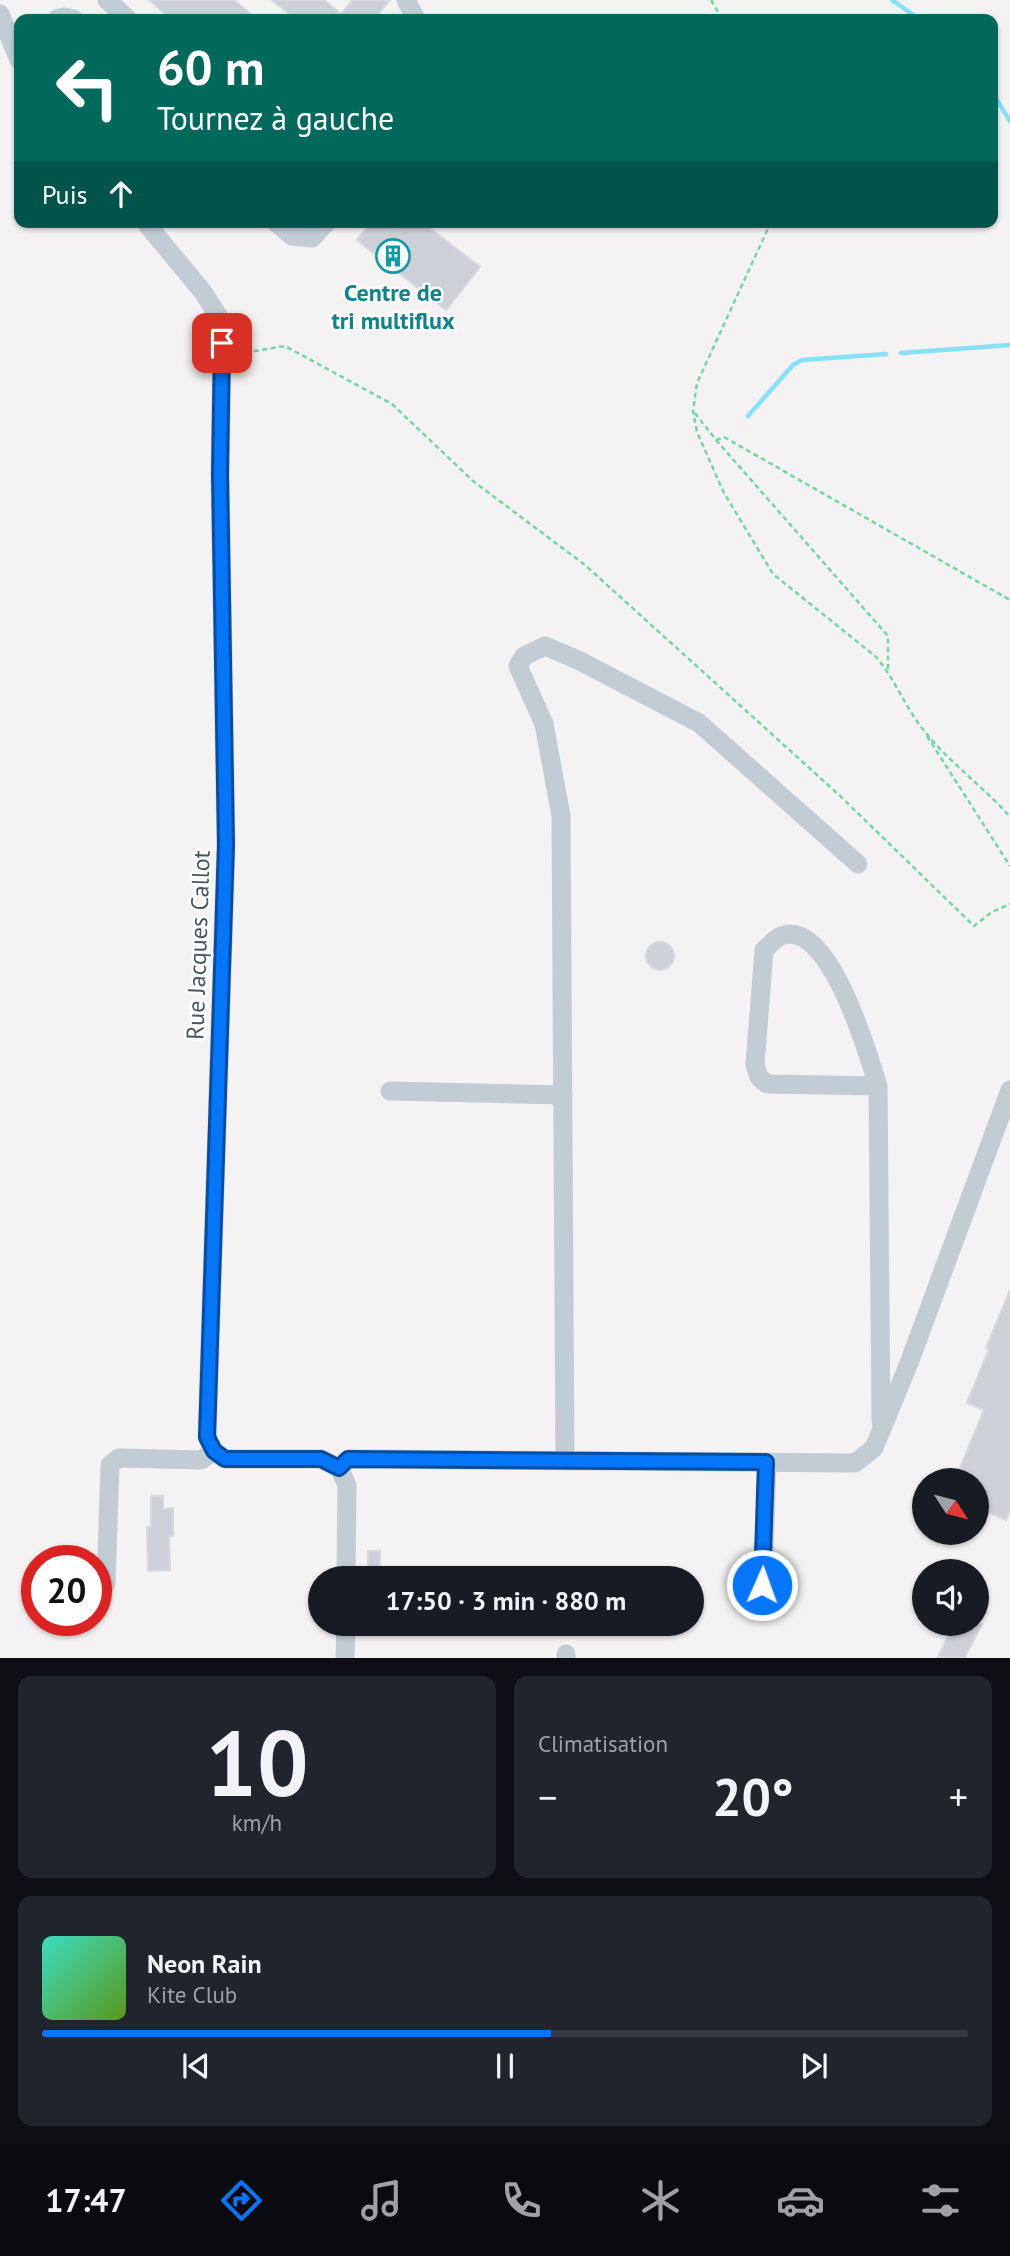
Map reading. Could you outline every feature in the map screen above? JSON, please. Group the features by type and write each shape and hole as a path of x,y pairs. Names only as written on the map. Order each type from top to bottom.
{"street":[{"path":"107,0 122,14"},
{"path":"0,15 14,34"},
{"name":"Rue Jacques Callot","path":"150,228 203,292 219,317 222,343 220,474 226,845 207,1437 214,1451"},
{"path":"282,228 292,236 312,238 321,228"},
{"path":"565,1461 561,816 544,724 518,666 524,656 545,646 578,660 699,723 858,864"},
{"path":"878,1086 767,1084 759,1077 755,1065 764,950 781,936 799,935 818,948 845,994 878,1086 881,1430"},
{"path":"339,1468 348,1459 855,1462 874,1447 909,1363 1010,1090"},
{"path":"390,1091 563,1095"},
{"path":"107,1545 110,1465 119,1458 201,1460 214,1451 225,1459 321,1459 339,1468 347,1485 346,1566"},
{"path":"762,1609 766,1462"},
{"path":"345,1657 346,1636"}],"path":[{"path":"768,228 697,383 693,411 697,432 724,493 773,574 875,656 888,670 905,705 1010,866"},
{"path":"222,343 236,349 255,351 285,346 392,404 473,481 586,565 838,794 974,926 992,912 1010,904"},
{"path":"693,411 888,636 888,670"},
{"path":"716,440 724,437 1010,600"},
{"path":"924,731 1010,817"}],"building":[{"path":"149,0 234,0 251,14 166,14"},
{"path":"272,0 324,0 341,14 290,14"},
{"path":"353,0 390,0 378,14 341,14"},
{"path":"366,228 432,228 480,267 446,310 357,240"},
{"path":"660,942 670,946 674,956 670,966 660,970 650,966 646,956 650,946"},
{"path":"1010,1290 1010,1511 1006,1520 989,1513 989,1468 960,1468 984,1410 967,1403 989,1349 986,1348"},
{"path":"151,1496 163,1496 163,1509 173,1508 173,1536 169,1536 170,1570 148,1571 147,1527 151,1527"},
{"path":"368,1551 380,1551 380,1566 368,1566"},
{"path":"948,1636 976,1636 965,1657 938,1657"}],"waterway":[{"path":"892,0 912,14"},
{"path":"998,102 1010,121"},
{"path":"901,353 1010,345"},
{"path":"748,416 793,365 802,360 886,354"}],"place":[{"name":"Centre de tri multiflux","path":"393,256"}],"route":[{"path":"222,343 220,474 226,845 207,1437 214,1451 225,1459 321,1459 339,1468 348,1459 766,1462 762,1585"}]}
